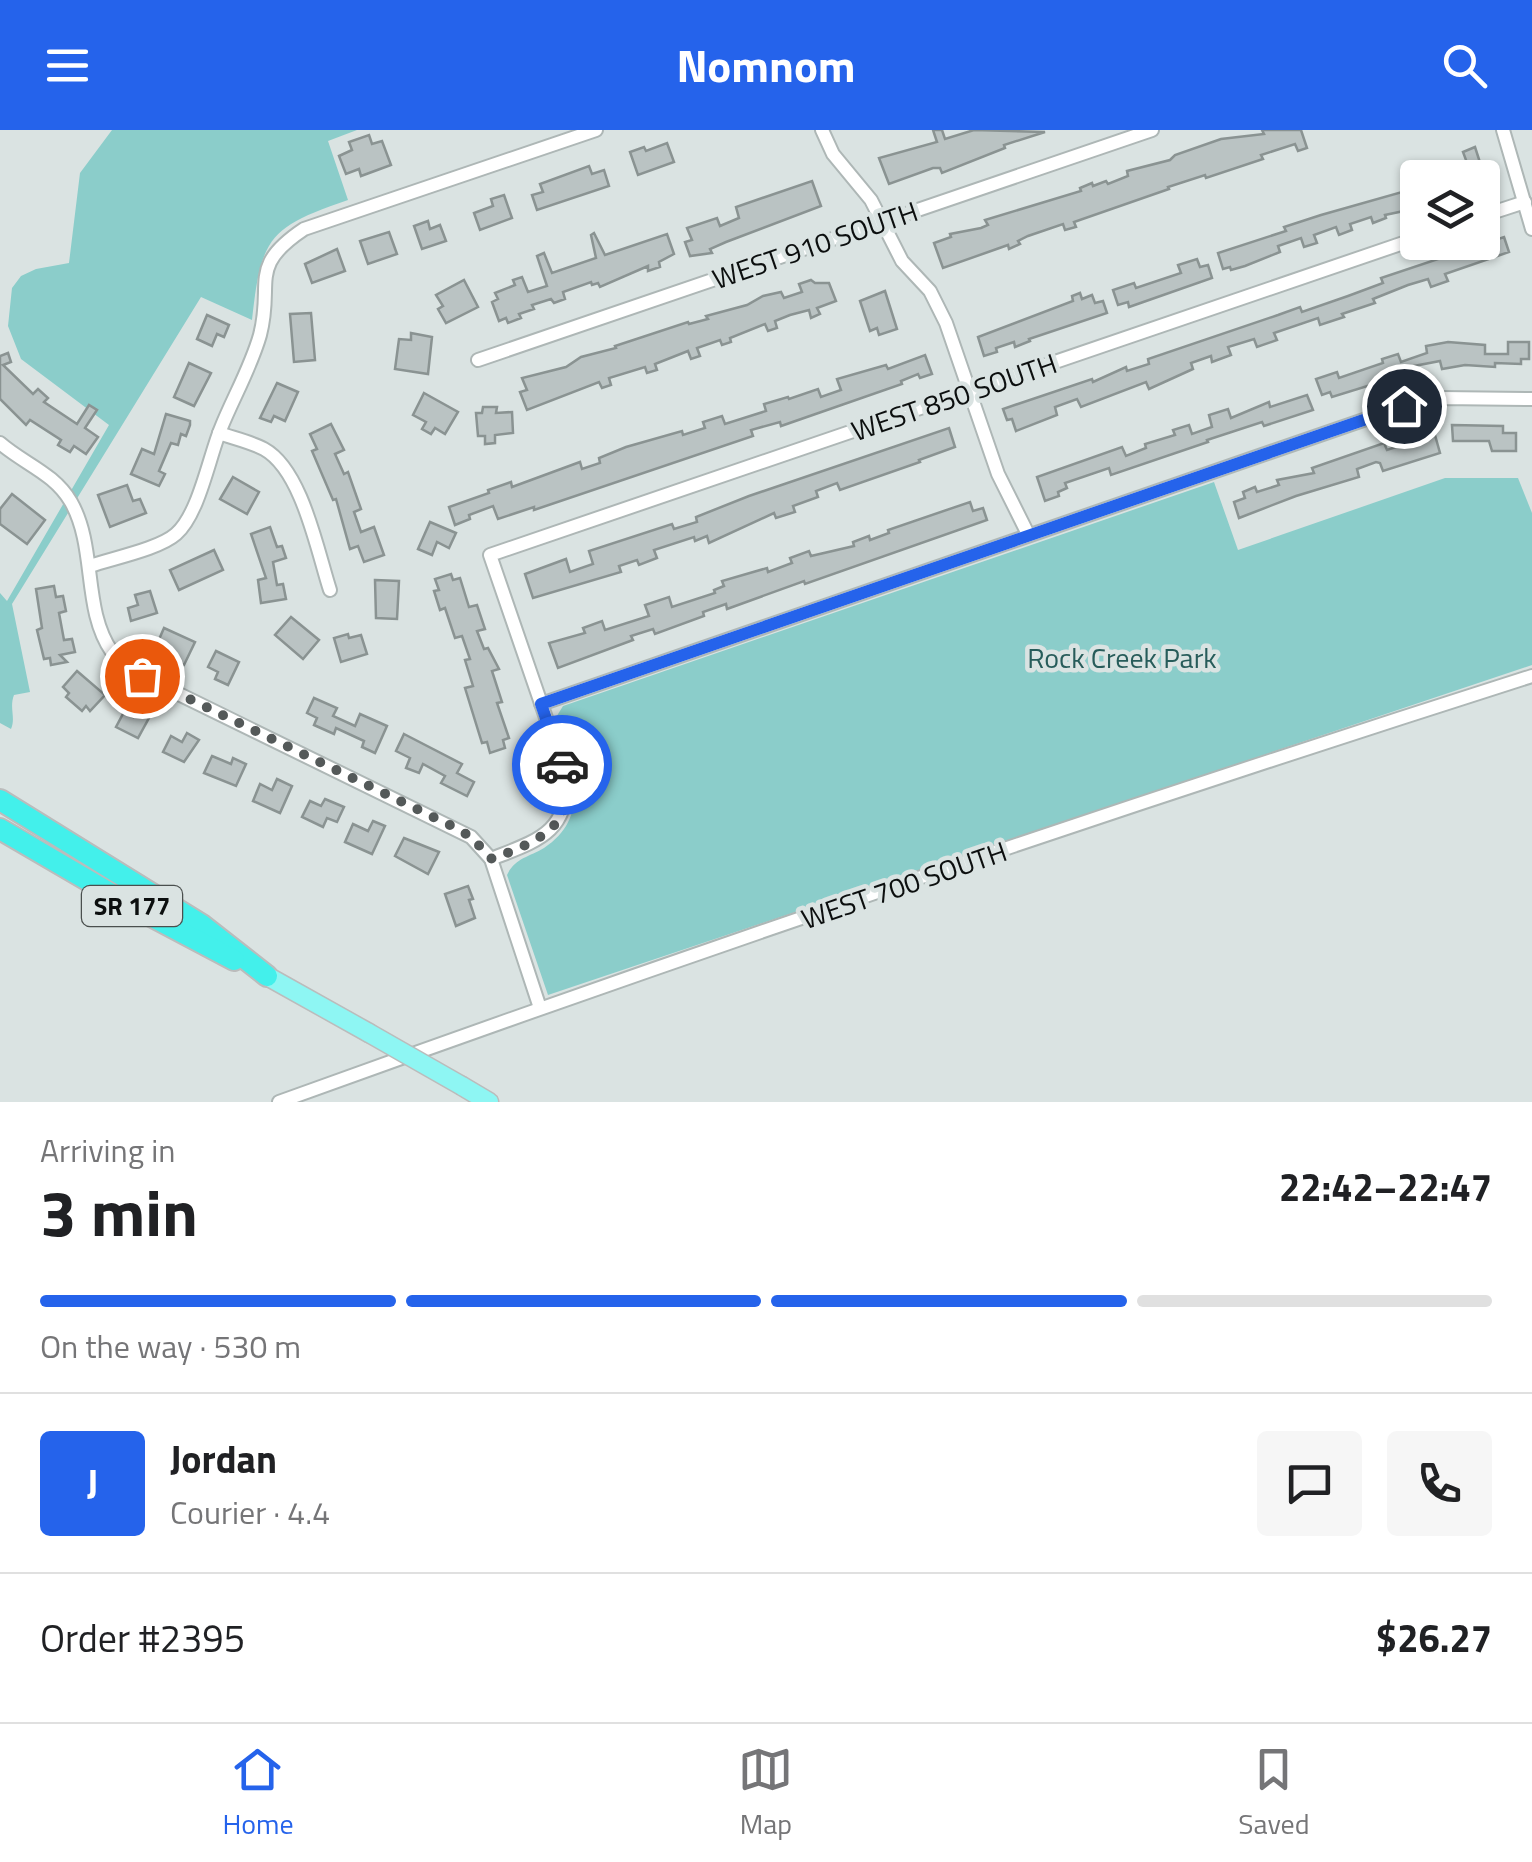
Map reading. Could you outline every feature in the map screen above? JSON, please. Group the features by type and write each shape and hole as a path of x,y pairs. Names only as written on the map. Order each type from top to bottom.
{"highway":[{"path":"0,800 202,924 267,976"},
{"name":"SR 177","path":"0,830 196,942 267,976"}],"main road":[{"name":"SR 177","path":"267,976 489,1102"}],"street":[{"path":"90,566 167,540 178,532 190,513 260,335 266,271 279,246 304,229 596,130"},
{"path":"822,130 834,154 871,200 902,262 930,291 946,322 998,474 1028,534"},
{"name":"WEST 910 SOUTH","path":"478,360 1152,130"},
{"path":"1502,130 1532,229"},
{"path":"1500,210 1525,202"},
{"name":"WEST 850 SOUTH","path":"541,704 490,554 1400,244"},
{"path":"492,859 534,842 552,829 563,814 566,776 541,704 1404,406 1441,398 1532,399"},
{"path":"219,433 265,449 282,464 295,484 330,590"},
{"path":"0,443 35,465 70,500 80,522 99,623 112,652 126,665 471,837 492,859 540,1008"},
{"name":"WEST 700 SOUTH","path":"279,1102 540,1008 1301,750 1532,676"}],"green space":[{"path":"112,130 357,130 328,141 348,200 301,218 274,239 260,270 252,320 201,297 12,604 30,692 14,695 11,729 0,723 0,593 7,601 109,425 21,359 8,326 12,288 21,276 36,269 69,263 80,173"},
{"name":"Rock Creek Park","path":"1445,478 1518,478 1532,513 1532,665 548,995 507,875 518,861 559,835 574,805 572,771 555,719 563,706 1214,482 1238,550"}],"building":[{"path":"933,130 942,130 945,139 974,130 1045,132 1004,145 1005,148 942,173 940,168 933,168 889,184 879,158 937,142"},
{"path":"1262,130 1301,130 1307,148 1298,151 1295,144 1261,155 1263,159 1168,187 1074,222 1076,227 1065,230 1063,224 1028,236 1009,249 1008,245 943,268 934,243 951,237 950,234 981,228 988,225 985,220 1081,191 1080,188 1092,183 1108,184 1128,176 1127,171 1170,160 1221,139 1264,134"},
{"path":"369,135 372,144 382,141 391,165 361,176 359,169 346,174 339,156 352,150 349,142"},
{"path":"667,143 674,162 638,175 630,152"},
{"path":"1475,147 1479,160 1466,160 1463,152"},
{"path":"589,166 592,174 604,170 609,186 537,210 532,195 543,192 540,184"},
{"path":"812,181 821,206 726,242 710,249 712,253 690,256 685,242 692,240 687,228 717,218 720,226 739,218 736,207"},
{"path":"1400,193 1400,212 1385,215 1386,218 1373,223 1371,217 1350,224 1352,230 1339,235 1336,227 1314,235 1317,243 1304,247 1301,238 1278,246 1280,252 1245,266 1223,269 1218,253 1321,215"},
{"path":"504,195 512,218 480,230 474,213 493,206 491,199"},
{"path":"428,221 430,229 440,225 446,241 422,249 414,226"},
{"path":"389,232 397,254 368,264 360,241"},
{"path":"594,233 605,255 667,234 674,254 659,262 660,267 648,271 648,266 600,287 591,282 563,292 565,299 532,305 534,309 519,314 521,318 508,323 506,318 499,321 492,302 498,299 495,293 515,285 513,280 522,277 528,292 547,286 537,256 544,253 552,273 596,258 591,235"},
{"path":"1504,237 1509,252 1500,255 1500,238"},
{"path":"337,249 345,271 312,283 305,264"},
{"path":"1197,259 1200,267 1208,265 1212,278 1129,307 1128,302 1118,305 1113,290 1134,283 1136,288 1181,273 1178,265"},
{"path":"1435,260 1486,260 1445,274 1448,281 1431,287 1428,279 1373,299 1375,303 1342,314 1344,317 1320,325 1318,318 1274,333 1277,340 1257,347 1254,339 1228,347 1231,355 1212,362 1211,356 1191,363 1193,369 1149,389 1146,382 1081,407 1077,399 1055,407 1057,415 1016,431 1003,409 1092,379 1093,382 1126,367 1127,371 1149,364 1148,359 1300,307 1302,312 1383,283 1381,278"},
{"path":"464,280 478,307 446,323 436,295"},
{"path":"811,280 829,283 836,301 817,308 820,314 811,318 809,310 790,315 775,321 777,328 768,331 765,324 730,338 731,342 722,345 720,340 697,348 700,356 691,359 688,351 655,364 657,370 647,373 645,367 609,378 611,385 602,388 599,382 527,410 520,392 527,390 522,378 566,367 581,357 688,322 708,319 706,316 747,305 763,296 781,292 784,298 802,292 799,284"},
{"path":"885,291 897,329 879,335 877,328 870,331 860,301"},
{"path":"1080,293 1082,299 1092,295 1095,303 1103,301 1107,313 1015,347 1014,342 996,348 997,352 984,356 978,337 1073,301 1072,296"},
{"path":"311,313 315,360 294,362 290,314"},
{"path":"207,315 229,325 224,337 217,334 212,346 197,339"},
{"path":"411,333 432,337 428,374 395,369 399,339 411,340"},
{"path":"1448,342 1485,345 1485,354 1508,354 1508,342 1529,342 1529,359 1521,359 1521,364 1495,363 1495,367 1465,365 1442,369 1440,361 1414,366 1416,371 1332,397 1330,392 1322,395 1316,379 1337,372 1339,378 1398,354 1401,362 1427,353 1426,346"},
{"path":"8,353 11,362 3,365 33,394 38,389 48,398 44,402 77,424 89,405 97,410 85,428 98,437 86,454 74,446 70,452 58,445 61,440 30,420 26,425 0,399 0,356"},
{"path":"925,355 932,374 920,378 918,374 901,381 902,384 781,426 780,422 751,430 753,436 534,510 498,519 493,506 455,525 449,507 489,493 488,490 511,482 512,487 580,462 582,469 626,447 705,428 703,422 722,416 725,424 766,411 764,404 788,397 818,389 821,397 841,390 837,379 886,365 888,369"},
{"path":"189,363 211,373 194,406 174,397"},
{"path":"277,383 298,392 285,421 274,416 271,422 260,418"},
{"path":"424,393 458,412 445,434 435,428 431,434 422,429 426,422 413,415"},
{"path":"1307,395 1313,410 1264,426 1262,422 1111,475 1109,468 1065,483 1067,488 1058,492 1059,496 1045,501 1037,477 1122,447 1126,456 1189,425 1192,434 1212,427 1209,415 1228,409 1231,418 1269,402 1270,407"},
{"path":"483,407 497,407 496,413 512,412 513,433 495,435 495,443 485,444 485,436 478,436 476,413 482,413"},
{"path":"166,414 190,421 190,425 186,436 181,434 178,445 171,443 159,471 165,474 159,486 131,474 142,449 154,454"},
{"path":"331,424 344,450 335,454 344,474 348,472 361,509 354,512 361,532 374,527 384,555 364,562 358,546 350,549 336,499 333,500 312,451 317,449 310,434"},
{"path":"1452,425 1503,426 1503,433 1516,433 1516,451 1492,451 1489,441 1453,441"},
{"path":"949,428 955,447 920,462 840,490 837,483 816,491 818,497 793,506 795,512 776,518 774,513 709,543 707,536 695,541 694,537 654,550 657,558 639,565 637,560 619,566 621,572 533,598 525,574 566,559 570,572 593,564 589,551 672,524 674,529 697,522 696,517 749,496"},
{"path":"1433,428 1440,453 1383,471 1376,462 1357,469 1359,477 1239,518 1234,502 1245,498 1243,492 1255,487 1257,492 1279,485 1277,480 1314,473 1312,468 1384,443 1387,450 1411,442 1420,436 1418,432"},
{"path":"233,477 259,492 247,514 220,499"},
{"path":"127,485 133,501 140,499 146,513 110,527 98,495"},
{"path":"12,494 45,520 27,544 0,524 0,509"},
{"path":"970,502 973,511 983,508 987,520 805,584 804,581 727,609 726,604 655,634 653,629 631,636 633,640 558,668 549,643 585,633 583,628 602,621 605,630 649,616 645,605 669,597 672,607 715,593 724,586 722,581 767,568 768,572 809,551 811,556 854,546 853,542 869,536 870,540"},
{"path":"430,522 456,533 449,548 437,542 432,555 418,549"},
{"path":"270,527 286,558 273,562 277,585 283,584 286,599 261,603 258,580 266,578 251,534"},
{"path":"214,550 223,570 179,590 170,570"},
{"path":"451,574 453,580 460,578 469,607 477,605 485,629 477,631 499,669 492,671 502,702 497,703 509,738 503,740 505,748 490,753 487,742 482,743 465,688 473,686 465,660 470,659 462,636 455,638 445,608 440,610 434,591 439,590 435,579"},
{"path":"375,580 399,581 397,619 376,618"},
{"path":"54,586 56,597 63,596 66,611 59,613 64,640 72,639 75,652 60,655 67,662 51,665 50,658 44,659 37,630 42,628 36,589"},
{"path":"150,591 157,613 131,621 128,608 138,605 135,595"},
{"path":"291,617 319,640 303,659 275,635"},
{"path":"164,628 195,642 184,665 172,660 175,652 157,644"},
{"path":"348,634 349,638 361,635 367,654 341,662 334,638"},
{"path":"216,651 239,662 228,685 215,679 218,672 208,667"},
{"path":"77,671 105,695 90,711 86,706 82,711 66,697 69,693 63,687"},
{"path":"314,698 337,708 333,716 355,726 360,714 387,726 375,753 362,747 364,741 336,728 334,734 314,725 317,718 307,713"},
{"path":"136,710 150,716 138,738 116,727 124,712 133,717"},
{"path":"187,733 199,740 184,762 163,752 171,736 182,742"},
{"path":"404,734 462,764 457,773 474,782 467,796 441,783 445,776 423,764 419,773 406,768 410,758 396,751"},
{"path":"212,756 231,764 233,758 246,764 236,786 204,773"},
{"path":"277,779 292,786 280,813 253,801 260,784 272,790"},
{"path":"325,799 344,807 337,822 327,818 323,827 302,817 310,801 321,806"},
{"path":"373,821 385,826 372,854 345,842 353,824 368,831"},
{"path":"404,838 439,852 428,874 395,856"},
{"path":"468,886 475,918 456,926 445,894"}],"way so far":[{"path":"142,676 456,828 492,859 534,842 552,829 563,814 567,795 562,765"}],"route":[{"path":"562,765 541,704 1404,406"}]}
